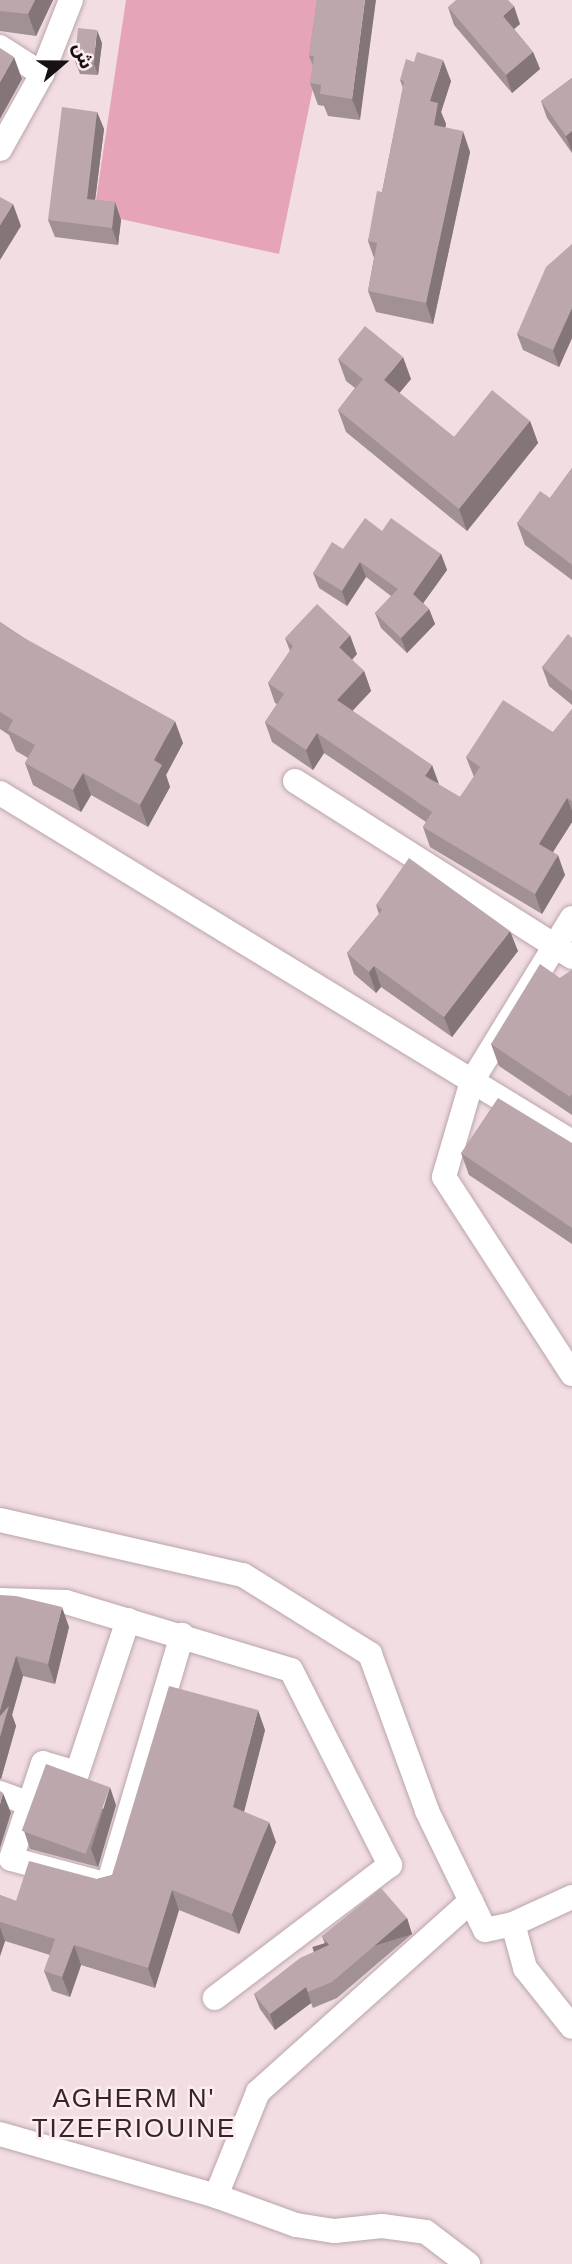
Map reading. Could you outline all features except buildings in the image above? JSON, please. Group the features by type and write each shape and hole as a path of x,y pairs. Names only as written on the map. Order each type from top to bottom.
{"street":[{"path":"0,149 42,74 71,0"},
{"path":"0,47 42,74"},
{"path":"295,781 563,951"},
{"path":"0,793 572,1142"},
{"path":"572,918 563,951 472,1081 444,1177 572,1374"},
{"path":"0,1520 243,1575 370,1654 427,1811 485,1930 513,1924 572,1897"},
{"path":"0,1600 66,1602 291,1670 390,1865 215,1998"},
{"path":"128,1620 77,1773 43,1763 12,1859 108,1885 182,1636"},
{"path":"0,1793 30,1804"},
{"path":"216,2196 258,2092 471,1901"},
{"path":"513,1924 525,1968 572,2026"},
{"path":"0,2134 216,2196 296,2225 426,2232 468,2264"}],"shaded area":[{"path":"126,0 331,0 279,254 94,213"}],"district":[{"name":"AGHERM N' TIZEFRIOUINE","path":"134,2114"}]}
